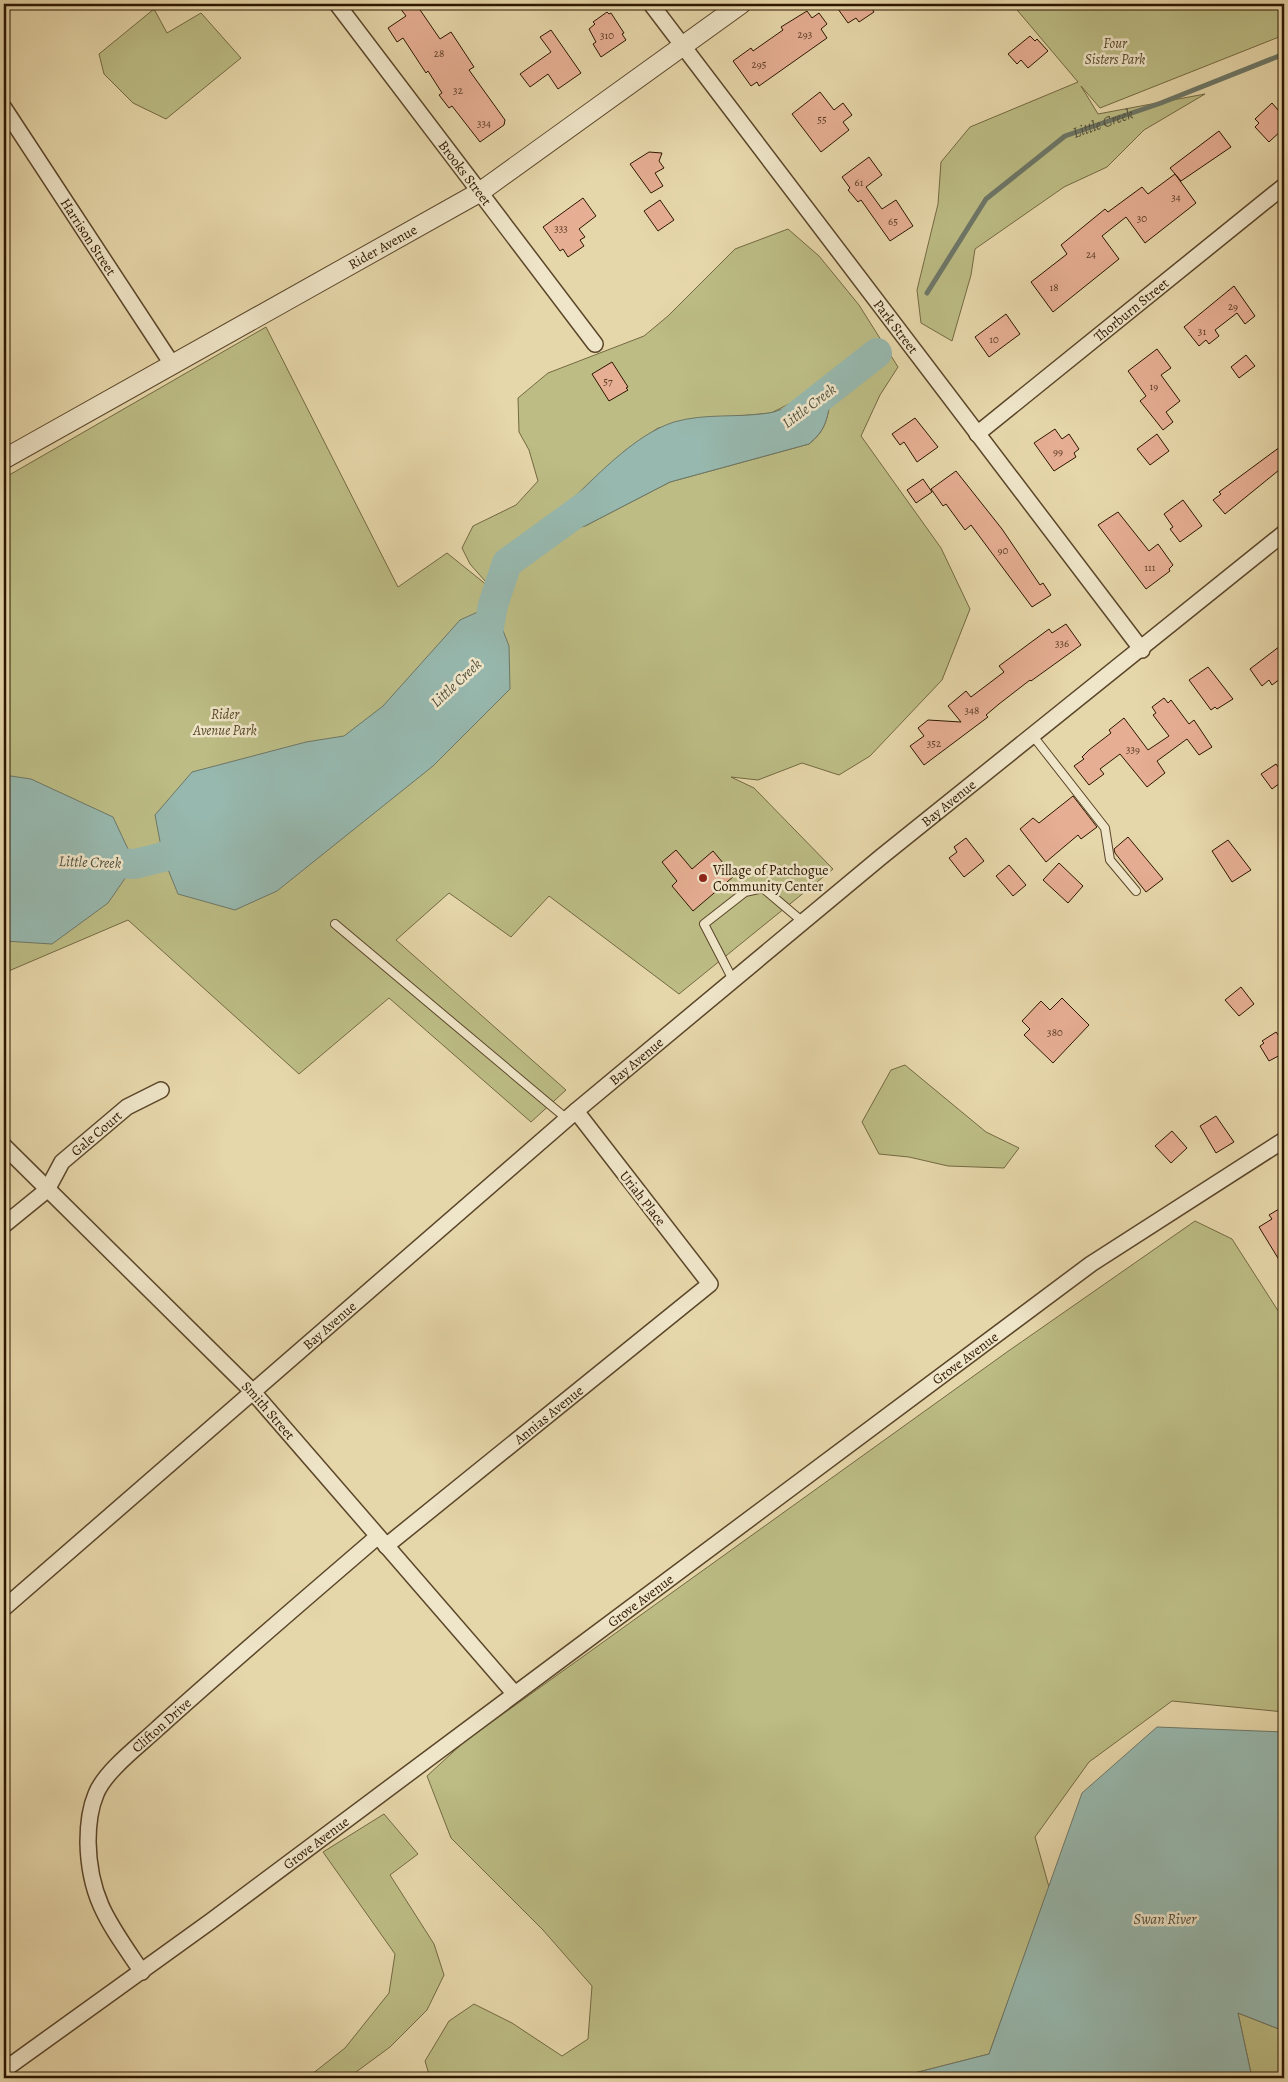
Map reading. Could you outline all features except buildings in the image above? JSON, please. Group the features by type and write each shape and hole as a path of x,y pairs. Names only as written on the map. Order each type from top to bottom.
{"street":[{"name":"Brooks Street","path":"337,4 595,344"},
{"name":"Park Street","path":"651,4 1142,650"},
{"name":"Rider Avenue","path":"4,459 480,192 741,4"},
{"name":"Harrison Street","path":"4,108 172,364"},
{"name":"Thorburn Street","path":"977,434 1284,186"},
{"name":"Bay Avenue","path":"4,1608 571,1115 803,922 1142,650 1284,533"},
{"name":"Gale Court","path":"47,1190 62,1162 127,1107 160,1090"},
{"name":"Uriah Place","path":"571,1115 710,1284"},
{"name":"Grove Avenue","path":"4,2071 142,1972 1091,1264 1284,1140"},
{"name":"Smith Street","path":"4,1146 253,1392 514,1693"},
{"path":"4,1225 47,1190"},
{"name":"Annias Avenue","path":"382,1541 710,1284"},
{"name":"Clifton Drive","path":"142,1972 112,1927 95,1894 89,1865 88,1827 96,1792 113,1770 205,1685 382,1541"}],"lane":[{"path":"1033,736 1105,828 1110,860 1136,891"},
{"path":"733,980 704,924 745,892 763,888 803,922"},
{"path":"335,924 571,1115"},
{"path":"4,2071 8,2078"}],"green space":[{"name":"Four Sisters Park","path":"1012,4 1275,4 1284,14 1284,35 1100,108 1081,86 1098,114 1205,94 1144,130 1107,167 1064,187 975,249 971,275 952,341 921,323 917,290 938,204 941,162 970,127 1078,82"},
{"path":"154,9 167,33 201,13 241,58 166,119 133,103 104,74 99,54"},
{"name":"Rider Avenue Park","path":"788,229 819,256 859,305 898,367 880,395 861,436 941,548 970,609 942,680 870,756 839,775 802,763 758,780 731,777 754,788 833,869 679,994 549,896 511,937 449,893 396,940 566,1090 531,1122 389,998 299,1074 128,920 4,973 4,478 266,327 398,587 447,553 493,590 470,564 462,548 473,526 516,505 538,481 529,450 519,432 518,398 548,373 644,336 668,316 735,249","holes":["821,388 831,400 822,429 809,444 670,482 585,526 562,509 626,450 658,428 771,413"]},
{"path":"905,1065 986,1132 1019,1148 1004,1168 948,1166 909,1157 879,1154 862,1122 891,1070"},
{"path":"1195,1221 1232,1239 1284,1320 1284,1712 1172,1701 1089,1762 1035,1837 1049,1887 989,2054 895,2078 430,2078 425,2061 449,2021 474,2004 512,2023 562,2056 588,2039 592,1986 543,1930 451,1838 427,1776 464,1742 1007,1352"},
{"path":"384,1814 418,1854 390,1875 434,1944 444,1975 427,2010 390,2047 348,2078 307,2078 345,2048 389,1993 395,1954 323,1852"},
{"path":"1238,2013 1284,2031 1284,2078 1252,2078"}],"water":[{"path":"821,388 831,400 828,414 819,434 809,444 670,482 585,526 561,533 562,509 614,459 659,428 686,419 775,412"},
{"path":"493,605 509,646 510,689 433,766 277,891 235,910 178,894 163,857 155,815 192,772 306,742 344,736 383,706 460,620"},
{"path":"4,775 31,779 113,817 135,864 108,903 52,944 4,941"},
{"name":"Swan River","path":"1157,1727 1284,1732 1284,2031 1238,2013 1252,2078 895,2078 989,2054 1082,1793"}],"waterway":[{"name":"Little Creek","path":"927,293 986,199 1065,136 1161,103 1284,54"},
{"name":"Little Creek","path":"793,419 877,353"},
{"name":"Little Creek","path":"486,644 493,605 507,563 594,500"},
{"name":"Little Creek","path":"94,862 135,864 163,857 202,841"}],"place":[{"name":"Village of Patchogue Community Center","path":"703,878"}]}
